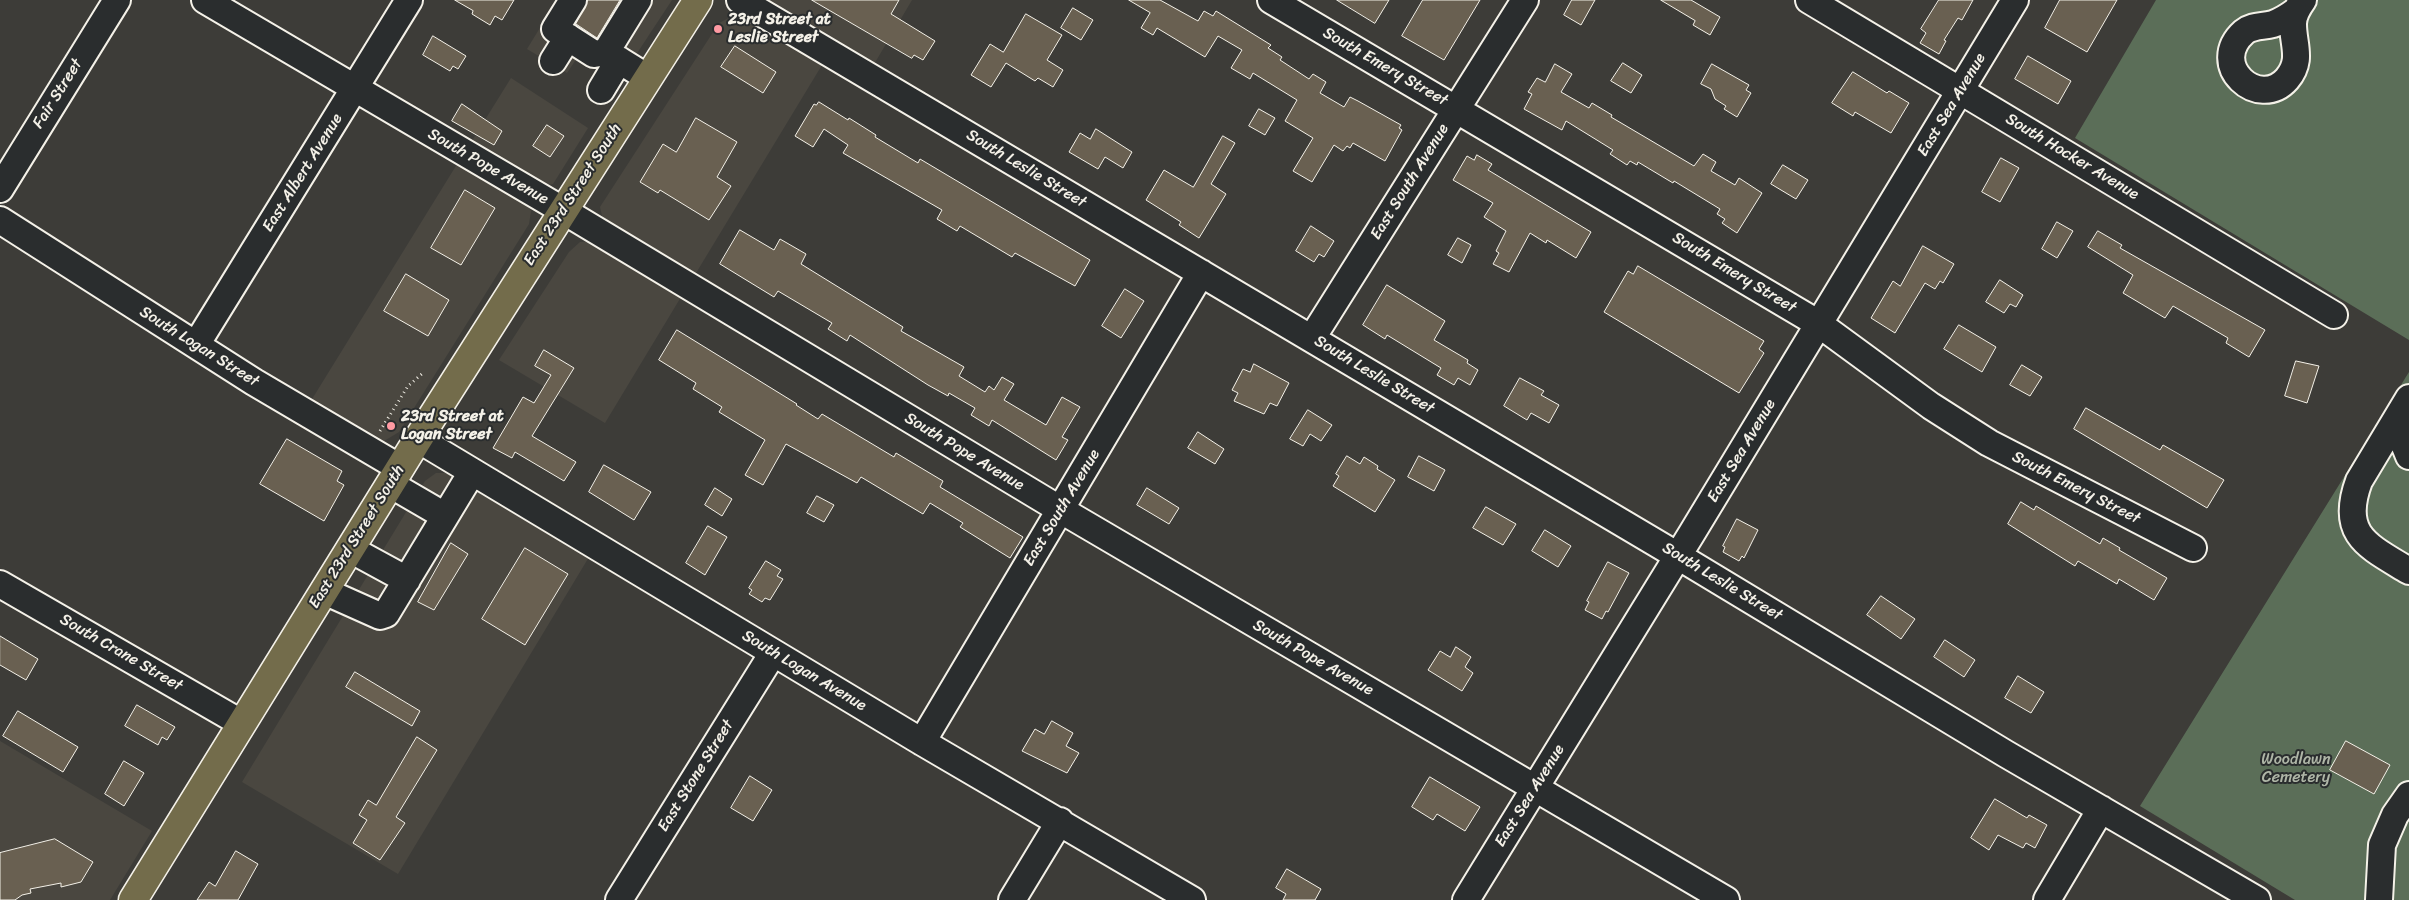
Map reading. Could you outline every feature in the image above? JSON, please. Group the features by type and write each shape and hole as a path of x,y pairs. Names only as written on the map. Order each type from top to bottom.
{"main road":[{"name":"East 23rd Street South","path":"138,898 241,723 418,439 698,0"}],"street":[{"name":"Fair Street","path":"4,173 117,0"},
{"name":"South Pope Avenue","path":"205,0 564,211 1061,510 1726,900"},
{"name":"East Albert Avenue","path":"196,345 410,0"},
{"path":"573,0 555,29 594,54 612,56 648,78"},
{"path":"601,90 612,56 638,0"},
{"name":"South Leslie Street","path":"740,0 1312,338 2101,809"},
{"name":"South Emery Street","path":"1271,0 1819,324 1931,406 1989,443 2194,548"},
{"name":"East South Avenue","path":"1312,338 1525,0"},
{"name":"South Hocker Avenue","path":"1809,0 2334,315"},
{"name":"East Sea Avenue","path":"1466,900 1678,556 2015,0"},
{"path":"553,61 568,37"},
{"name":"South Logan Street","path":"0,220 254,382 395,476 446,516"},
{"name":"East South Avenue","path":"922,742 1201,273"},
{"path":"2404,405 2400,434 2409,456"},
{"path":"2404,405 2359,481 2353,495 2352,520 2359,536 2374,549 2409,570"},
{"name":"South Logan Avenue","path":"418,439 922,742 1192,900"},
{"path":"324,590 380,616 386,614 472,472"},
{"path":"350,549 406,580"},
{"name":"South Crane Street","path":"0,584 241,723"},
{"name":"East Stone Street","path":"619,900 773,653"},
{"path":"2379,900 2382,845 2395,815 2409,795"},
{"path":"2047,900 2101,809 2257,900"},
{"path":"1012,900 1060,822"}],"path":[{"path":"379,432 408,386 423,373"}],"shaded area":[{"path":"557,0 672,0 624,73 583,49 567,73 527,49"},
{"path":"754,0 912,0 870,71"},
{"path":"731,17 742,17 822,65 693,278 603,220 600,207 719,23"},
{"path":"511,78 588,128 553,184 542,186 470,144"},
{"path":"459,161 526,203 531,211 529,224 399,432 384,441 367,439 309,404"},
{"path":"597,241 684,292 605,423 499,360 569,252 580,242"},
{"path":"436,473 447,473 589,557 398,874 242,782 425,481"},
{"path":"0,741 152,831 110,900 0,900"}],"green space":[{"path":"2156,0 2409,0 2409,340 2075,138"},
{"name":"Woodlawn Cemetery","path":"2409,372 2409,900 2295,900 2140,806"}],"building":[{"path":"455,0 514,0 502,20 495,16 490,25 472,14 473,11"},
{"path":"588,0 620,0 597,38 576,24"},
{"path":"812,0 899,0 891,14 935,41 923,60 914,55 912,58"},
{"path":"1129,0 1160,0 1198,21 1204,11 1213,16 1216,11 1271,45 1268,48 1282,57 1280,60 1309,79 1313,74 1326,82 1320,93 1344,107 1350,97 1401,125 1399,128 1402,130 1385,161 1353,143 1350,148 1347,146 1343,151 1334,145 1312,182 1293,171 1313,138 1285,121 1297,100 1253,73 1250,79 1231,68 1242,50 1218,36 1205,57 1157,28 1153,35 1141,28 1150,13"},
{"path":"1337,0 1389,0 1375,23"},
{"path":"1423,0 1480,0 1444,60 1402,36"},
{"path":"1572,0 1595,0 1581,25 1564,15"},
{"path":"1661,0 1691,0 1720,17 1710,35 1693,25 1695,21"},
{"path":"1939,0 1973,0 1962,20 1958,18 1944,40 1946,41 1939,54 1920,43 1926,33 1921,29"},
{"path":"2060,0 2117,0 2087,52 2045,28"},
{"path":"1073,8 1093,20 1081,40 1061,28"},
{"path":"1026,14 1062,35 1047,60 1063,70 1053,87 1038,78 1035,81 1006,63 991,87 971,75 990,44 1003,52"},
{"path":"433,36 466,56 458,69 453,66 450,71 423,55"},
{"path":"735,46 776,72 763,93 721,67"},
{"path":"2028,56 2071,81 2058,104 2015,79"},
{"path":"1623,63 1642,75 1631,93 1611,81"},
{"path":"1555,64 1572,74 1561,92 1589,108 1592,103 1612,115 1611,117 1694,166 1703,154 1716,162 1711,171 1735,185 1739,178 1762,193 1737,233 1722,223 1725,219 1717,214 1720,209 1674,181 1673,183 1638,162 1637,165 1630,161 1627,165 1610,154 1613,150 1566,121 1562,130 1524,109 1532,94 1528,92 1537,78 1545,82"},
{"path":"1712,64 1749,85 1746,90 1751,93 1737,117 1724,109 1726,106 1715,99 1711,89 1701,84"},
{"path":"1853,72 1887,93 1889,91 1909,103 1891,133 1855,112 1853,116 1832,103"},
{"path":"819,102 848,120 849,118 876,135 875,137 918,163 920,159 1090,260 1075,286 1015,253 1012,257 960,226 957,231 937,219 942,210 843,153 848,145 824,129 813,147 795,136 814,104 816,105"},
{"path":"462,104 502,131 494,145 452,121"},
{"path":"1259,109 1275,118 1265,135 1249,126"},
{"path":"696,118 737,142 717,177 731,186 709,220 660,190 658,193 640,182 663,144 676,152"},
{"path":"547,125 564,136 550,157 533,146"},
{"path":"1096,129 1132,152 1123,168 1105,157 1098,169 1069,152 1080,133 1090,139"},
{"path":"1223,136 1235,143 1211,184 1226,194 1199,238 1179,225 1181,222 1146,200 1164,170 1193,187"},
{"path":"1477,155 1492,164 1488,170 1591,232 1576,258 1547,240 1546,243 1530,233 1509,272 1493,264 1499,253 1496,251 1506,231 1484,217 1493,203 1453,180 1467,156 1474,160"},
{"path":"2001,158 2019,168 2000,202 1982,192"},
{"path":"1783,165 1808,180 1796,199 1771,184"},
{"path":"465,190 495,208 461,265 431,248"},
{"path":"2057,222 2073,231 2057,258 2042,249"},
{"path":"1311,226 1334,241 1324,257 1319,254 1314,262 1296,251"},
{"path":"740,230 774,250 780,239 806,254 801,264 903,327 901,331 964,367 959,376 985,392 989,386 994,390 1002,377 1014,384 1004,400 1046,425 1062,397 1080,407 1062,437 1068,440 1056,460 992,420 989,426 971,415 975,408 949,393 948,396 928,385 850,335 847,341 828,329 832,323 778,291 774,297 720,264"},
{"path":"2098,231 2122,245 2120,248 2265,330 2249,357 2226,343 2228,338 2173,306 2165,318 2123,293 2133,275 2088,247"},
{"path":"1458,238 1471,245 1462,263 1448,255"},
{"path":"1923,246 1954,264 1943,283 1940,281 1935,289 1925,283 1895,333 1871,318 1893,281 1900,286"},
{"path":"1638,266 1764,341 1759,349 1764,353 1739,393 1604,312 1628,271 1633,274"},
{"path":"406,274 449,300 428,336 384,311"},
{"path":"2000,280 2023,295 2016,307 2010,304 2004,313 1986,302"},
{"path":"1387,285 1445,321 1434,340 1468,360 1467,363 1478,370 1470,385 1458,378 1454,385 1437,375 1441,368 1387,335 1385,339 1363,325"},
{"path":"1125,289 1144,301 1121,338 1102,326"},
{"path":"1959,325 1996,347 1982,372 1944,349"},
{"path":"677,330 818,419 822,414 894,457 896,453 943,481 940,487 1023,537 1010,558 960,527 963,523 930,503 923,514 861,477 857,483 786,444 763,485 745,475 765,440 719,412 722,407 693,389 696,383 659,360"},
{"path":"544,350 574,368 532,436 576,462 564,481 515,452 512,458 493,448 523,397 534,403 551,375 535,366"},
{"path":"2296,361 2319,366 2307,403 2285,396"},
{"path":"1254,364 1289,383 1277,406 1270,403 1264,414 1234,401 1238,393 1232,390 1243,369 1250,372"},
{"path":"2022,365 2042,377 2030,396 2010,385"},
{"path":"1520,378 1544,391 1541,395 1559,405 1549,423 1531,413 1527,420 1504,406"},
{"path":"2086,408 2160,450 2163,445 2224,480 2207,508 2074,429"},
{"path":"1308,410 1332,425 1321,441 1310,434 1303,446 1290,439"},
{"path":"1198,432 1224,449 1215,464 1188,448"},
{"path":"287,439 342,471 337,481 344,485 324,521 260,484"},
{"path":"1347,456 1360,464 1364,457 1378,466 1377,469 1395,480 1375,512 1333,486 1339,476 1336,474"},
{"path":"1419,456 1445,470 1434,491 1408,477"},
{"path":"604,465 651,492 634,520 589,492"},
{"path":"715,488 732,499 722,516 705,505"},
{"path":"1147,488 1179,508 1169,524 1137,505"},
{"path":"817,496 834,505 824,522 807,513"},
{"path":"2021,502 2034,510 2036,506 2100,544 2103,538 2120,548 2119,550 2167,578 2154,600 2119,579 2117,584 2078,561 2075,566 2008,524"},
{"path":"1486,507 1516,524 1503,545 1473,528"},
{"path":"1737,519 1758,530 1744,558 1742,556 1739,561 1723,552 1725,547 1723,546"},
{"path":"708,526 727,537 705,575 686,563"},
{"path":"1545,530 1571,546 1558,567 1532,551"},
{"path":"451,543 468,554 434,610 418,602"},
{"path":"525,548 568,574 525,645 482,619"},
{"path":"766,561 781,570 777,576 783,579 770,600 765,598 762,602 749,594 752,590 749,588"},
{"path":"1608,562 1629,573 1608,612 1606,611 1602,619 1585,610 1589,602 1587,601"},
{"path":"1881,596 1915,619 1901,639 1867,615"},
{"path":"0,636 38,659 26,680 0,665"},
{"path":"1945,640 1975,660 1964,677 1934,657"},
{"path":"1456,647 1471,657 1465,667 1473,673 1462,691 1428,670 1440,651 1450,657"},
{"path":"355,672 420,711 412,726 346,687"},
{"path":"2018,676 2044,692 2031,713 2005,698"},
{"path":"137,705 175,727 167,740 162,737 158,745 125,726"},
{"path":"18,711 78,747 63,772 3,736"},
{"path":"1052,721 1073,733 1066,746 1079,753 1067,773 1022,751 1035,729 1044,734"},
{"path":"417,737 437,750 396,817 405,823 380,860 353,843 367,820 359,815 368,800 376,805"},
{"path":"2346,741 2390,765 2374,794 2330,770"},
{"path":"124,761 144,773 124,806 105,794"},
{"path":"750,776 772,790 753,821 731,808"},
{"path":"1430,777 1480,807 1465,831 1437,814 1433,820 1412,807"},
{"path":"1995,799 2027,818 2029,815 2047,825 2035,848 2026,843 2023,848 1998,835 1989,850 1971,838"},
{"path":"55,839 93,862 81,882 61,887 61,883 30,889 31,893 22,895 15,900 0,900 0,853"},
{"path":"236,851 258,864 238,900 197,900 209,882 215,886"},
{"path":"1287,869 1321,889 1315,900 1283,900 1286,894 1276,888"}],"place":[{"name":"23rd Street at Leslie Street","path":"718,29"},
{"name":"23rd Street at Logan Street","path":"391,426"}]}
